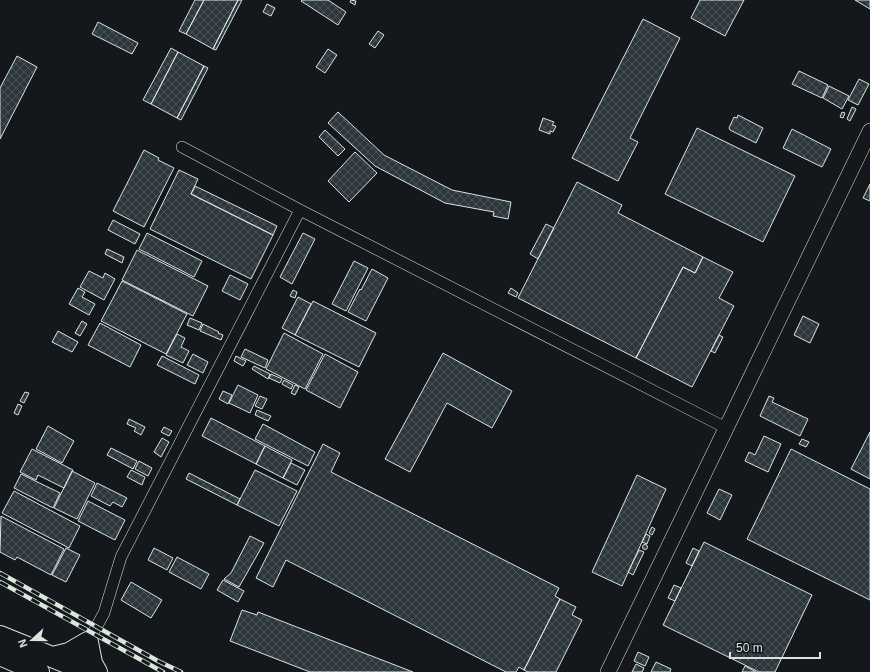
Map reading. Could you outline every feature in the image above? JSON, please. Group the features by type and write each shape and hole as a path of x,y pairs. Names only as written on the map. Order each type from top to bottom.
{"highway":[{"path":"3,642 52,657 89,672"},
{"path":"3,642 39,672"},
{"path":"52,657 69,653 88,642 92,663 97,672"}],"street":[{"path":"608,672 870,131"},
{"path":"182,147 300,210 726,428"},
{"path":"88,642 104,613 121,557 300,210"}],"building":[{"path":"195,0 204,0 186,34 179,31"},
{"path":"204,0 238,0 213,49 186,34"},
{"path":"238,0 242,0 216,50 213,49"},
{"path":"328,0 346,12 338,25 301,1"},
{"path":"351,0 356,1 355,5 350,2"},
{"path":"700,0 744,0 725,36 691,18"},
{"path":"855,0 870,0 870,9"},
{"path":"267,4 275,8 271,16 263,12"},
{"path":"643,19 680,38 630,138 638,142 618,181 572,158"},
{"path":"98,22 138,43 132,54 92,34"},
{"path":"378,31 384,35 375,48 369,44"},
{"path":"171,48 178,52 151,104 143,100"},
{"path":"328,49 337,55 325,73 316,67"},
{"path":"178,52 204,66 177,118 151,104"},
{"path":"17,56 37,67 0,139 0,88"},
{"path":"204,66 208,68 181,120 177,118"},
{"path":"799,71 828,85 822,98 792,84"},
{"path":"859,79 869,84 858,105 848,100"},
{"path":"829,86 849,96 842,109 823,98"},
{"path":"852,107 856,109 850,121 847,119"},
{"path":"338,112 384,155 452,190 511,202 508,219 493,216 494,212 445,203 375,166 328,123"},
{"path":"842,112 845,113 843,118 840,117"},
{"path":"738,115 763,128 756,143 730,130 729,128 734,117 737,118"},
{"path":"543,118 554,122 552,125 556,126 553,132 550,131 550,134 539,130"},
{"path":"697,128 795,176 763,242 665,194"},
{"path":"792,129 831,149 822,167 783,148"},
{"path":"325,130 345,149 338,156 319,137"},
{"path":"144,150 159,158 158,160 174,168 144,227 113,211"},
{"path":"355,152 377,173 349,202 328,181"},
{"path":"179,170 198,179 191,194 273,235 251,279 150,229"},
{"path":"577,182 622,205 618,213 703,257 695,273 683,267 636,358 518,298"},
{"path":"870,184 870,201 863,198"},
{"path":"195,186 277,226 273,235 191,194"},
{"path":"113,220 140,234 135,244 108,230"},
{"path":"546,224 554,228 538,259 530,254"},
{"path":"147,233 202,261 194,277 139,249"},
{"path":"303,233 315,239 292,284 280,277"},
{"path":"107,249 124,257 122,263 105,254"},
{"path":"137,250 208,286 193,316 122,280"},
{"path":"703,257 733,272 719,298 734,306 692,387 636,358 683,267 695,273"},
{"path":"354,261 368,268 346,311 332,304"},
{"path":"372,269 388,278 366,321 348,312"},
{"path":"89,271 103,278 105,273 115,279 104,300 80,287"},
{"path":"230,275 248,284 240,300 222,291"},
{"path":"122,281 187,314 166,354 101,321"},
{"path":"78,288 85,292 82,297 95,304 89,315 69,304"},
{"path":"511,288 518,293 516,297 508,293"},
{"path":"293,290 297,292 295,298 290,296"},
{"path":"298,297 311,304 295,335 282,328"},
{"path":"313,301 376,333 359,367 295,335"},
{"path":"803,316 819,324 810,343 794,335"},
{"path":"190,318 202,323 199,330 187,325"},
{"path":"82,321 87,324 80,336 75,333"},
{"path":"100,323 141,345 130,367 88,345"},
{"path":"203,324 223,335 221,340 200,331"},
{"path":"58,331 78,342 72,352 52,342"},
{"path":"284,333 323,354 305,389 266,369"},
{"path":"177,334 185,338 181,347 189,351 183,363 166,355"},
{"path":"719,335 723,337 715,353 711,351"},
{"path":"245,349 268,360 265,368 241,357"},
{"path":"443,353 512,391 492,428 447,403 410,472 385,459"},
{"path":"193,354 208,362 203,373 187,365"},
{"path":"325,354 358,372 340,408 306,390"},
{"path":"162,356 199,375 195,384 157,365"},
{"path":"236,356 246,361 243,366 234,361"},
{"path":"254,366 270,374 268,379 252,369"},
{"path":"271,374 282,379 280,383 269,378"},
{"path":"284,380 293,385 291,389 282,384"},
{"path":"238,385 258,395 250,413 229,403"},
{"path":"295,385 299,387 295,395 291,393"},
{"path":"223,391 232,395 228,404 219,399"},
{"path":"25,392 29,393 24,403 20,401"},
{"path":"260,396 267,399 262,409 255,406"},
{"path":"769,396 774,398 772,402 808,419 800,436 760,416"},
{"path":"18,404 22,406 18,415 14,413"},
{"path":"257,410 271,416 268,421 255,415"},
{"path":"211,418 265,446 256,464 202,436"},
{"path":"129,419 145,427 141,435 134,431 136,428 127,424"},
{"path":"263,424 315,452 308,466 255,439"},
{"path":"48,426 74,441 62,463 36,449"},
{"path":"164,427 172,431 169,436 161,432"},
{"path":"870,432 870,479 851,469"},
{"path":"764,436 781,444 768,472 745,461 749,452 755,455"},
{"path":"162,438 169,442 161,457 154,452"},
{"path":"802,439 809,442 806,447 799,444"},
{"path":"323,444 340,453 331,472 559,588 555,596 560,599 524,670 519,667 516,672 506,672 286,560 273,587 256,578"},
{"path":"265,446 292,460 283,478 256,464"},
{"path":"111,448 137,461 133,469 107,455"},
{"path":"32,449 73,470 64,488 38,475 36,480 20,472"},
{"path":"791,449 870,489 870,600 747,539"},
{"path":"139,461 152,468 148,476 135,469"},
{"path":"291,463 305,470 297,485 283,478"},
{"path":"131,470 145,477 142,485 127,477"},
{"path":"255,470 297,491 279,526 237,505"},
{"path":"72,471 95,483 77,519 54,508"},
{"path":"189,473 240,499 237,505 186,479"},
{"path":"21,474 60,493 53,508 14,488"},
{"path":"637,475 666,489 622,586 592,572"},
{"path":"97,483 127,498 122,507 113,502 110,506 91,496"},
{"path":"719,489 732,495 720,520 707,513"},
{"path":"14,491 80,526 69,548 2,513"},
{"path":"88,501 125,520 115,540 78,521"},
{"path":"1,516 64,549 51,575 17,557 15,560 0,552"},
{"path":"652,527 655,529 652,535 649,533"},
{"path":"646,534 650,536 647,544 642,542"},
{"path":"250,536 264,543 239,587 224,579 231,573"},
{"path":"704,542 812,595 775,672 759,672 663,625"},
{"path":"643,545 647,545 647,549 643,549"},
{"path":"66,548 80,555 66,582 52,575"},
{"path":"154,548 173,558 167,570 148,560"},
{"path":"693,548 699,551 692,566 686,563"},
{"path":"639,550 644,552 633,575 628,572"},
{"path":"177,557 209,574 201,589 169,572"},
{"path":"223,580 244,591 238,602 217,590"},
{"path":"131,582 162,600 151,618 121,600"},
{"path":"674,585 681,588 675,601 668,598"},
{"path":"560,599 576,607 572,615 582,620 556,672 528,672 524,670"},
{"path":"242,610 257,615 258,612 413,672 310,672 230,641"},
{"path":"638,652 649,657 645,666 634,661"},
{"path":"656,662 671,669 670,672 651,672"},
{"path":"636,664 644,668 642,672 632,672"},
{"path":"745,666 756,672 742,672"}],"railway":[{"path":"0,573 158,661 181,672"},
{"path":"0,582 163,672"}]}
